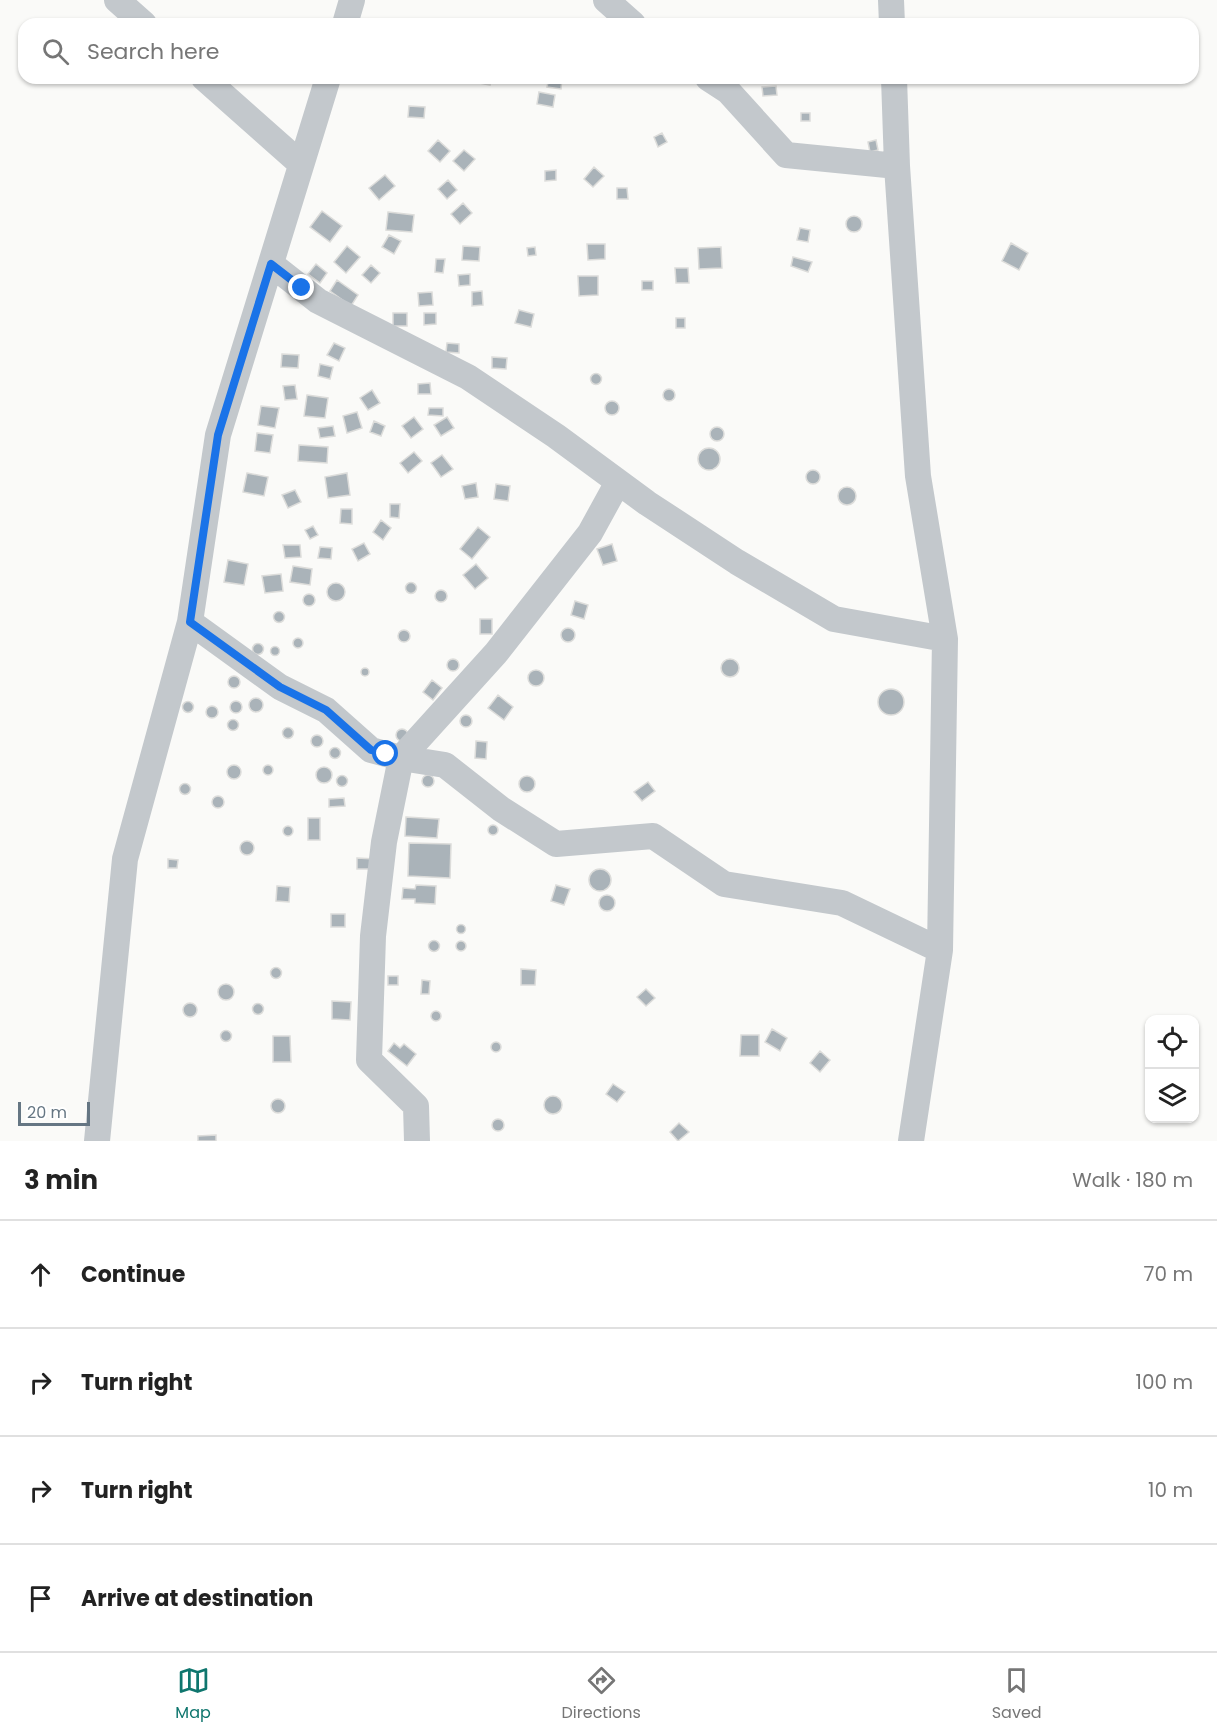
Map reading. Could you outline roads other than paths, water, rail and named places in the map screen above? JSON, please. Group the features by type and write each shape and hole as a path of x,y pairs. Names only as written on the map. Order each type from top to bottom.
{"street":[{"path":"117,0 137,18"},
{"path":"347,18 352,0"},
{"path":"606,0 626,18"},
{"path":"891,0 892,18"},
{"path":"211,84 301,164"},
{"path":"97,1141 125,859 190,622 218,435 326,84"},
{"path":"717,84 728,91 786,156 897,166"},
{"path":"894,84 897,166 918,476 945,639 940,950 911,1141"},
{"path":"271,264 318,301 468,377 556,436 647,503 737,562 834,619 945,639"},
{"path":"417,1141 416,1106 369,1060 373,936 384,842 401,758 496,653 590,533 618,482"},
{"path":"190,622 280,687 326,710 371,750 401,758 445,765 501,809 556,844 653,836 724,884 842,903 940,950"}]}
